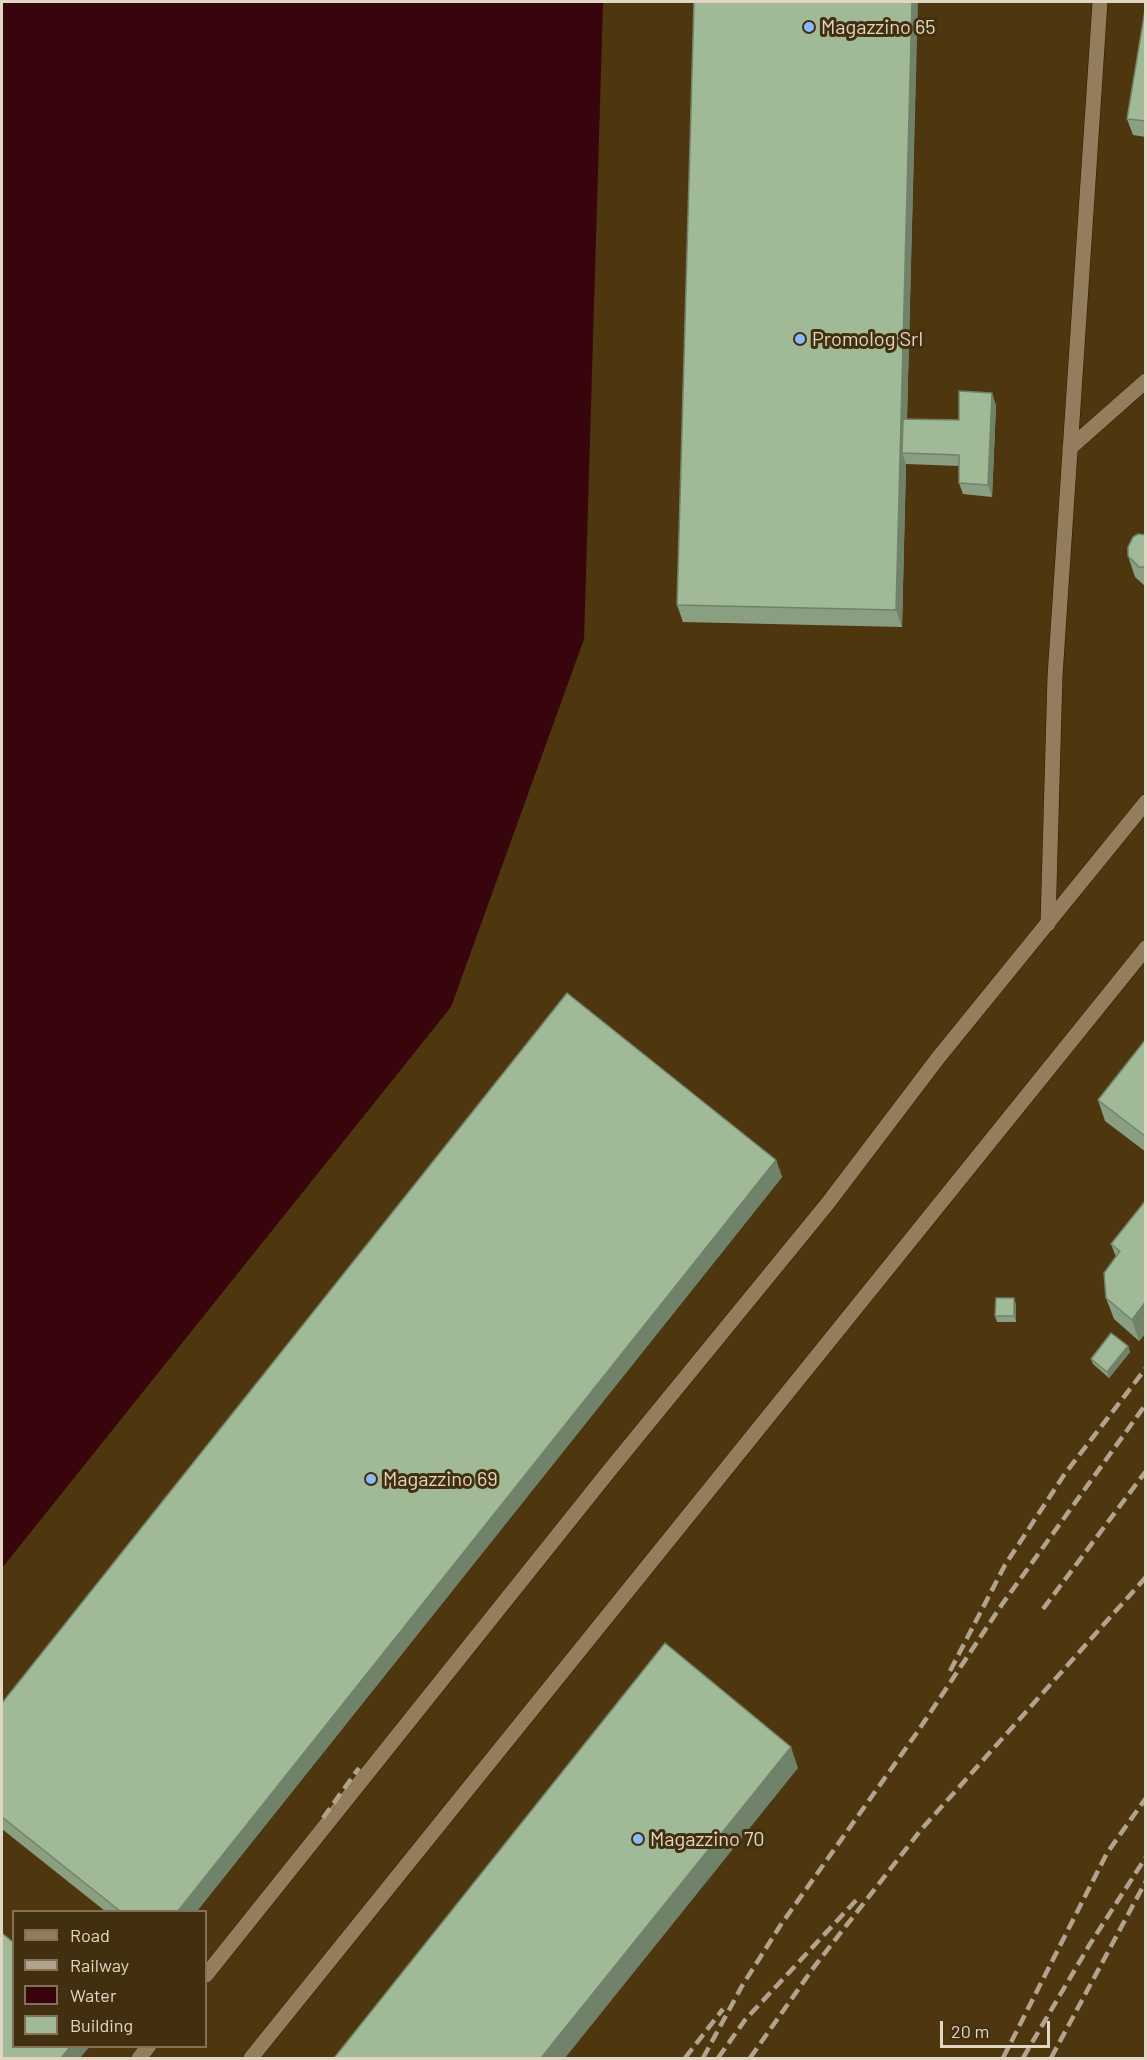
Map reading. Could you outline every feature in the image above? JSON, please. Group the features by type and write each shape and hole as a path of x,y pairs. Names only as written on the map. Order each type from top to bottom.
{"street":[{"path":"1048,924 1055,676 1100,2"},
{"path":"1070,448 1146,381"},
{"path":"207,1975 594,1489 828,1203 938,1058 1146,802"},
{"path":"251,2058 1146,948"}],"shaded area":[{"path":"603,2 1145,2 1145,2058 2,2058 2,1568 451,1006 584,639"}],"water":[{"path":"2,2 603,2 584,639 451,1007 2,1568"}],"building":[{"name":"Promolog Srl","path":"694,2 912,2 896,610 677,605"},
{"path":"1146,4 1146,121 1127,119"},
{"path":"959,391 992,393 988,485 959,483 959,455 902,453 903,419 959,420"},
{"path":"1138,534 1146,535 1146,567 1139,567 1128,556 1128,547 1133,537"},
{"name":"Magazzino 69","path":"567,993 776,1160 179,1910 119,1910 2,1817 2,1703"},
{"path":"1146,1039 1146,1137 1098,1100"},
{"path":"1146,1200 1146,1301 1132,1320 1106,1298 1104,1273 1120,1251 1111,1244"},
{"path":"996,1298 1014,1298 1014,1316 995,1316"},
{"path":"1111,1333 1128,1346 1107,1372 1091,1359"},
{"name":"Magazzino 70","path":"665,1643 791,1747 541,2058 334,2058"},
{"path":"2,1933 12,1941 12,2048 69,2048 61,2058 2,2058"}],"railway":[{"path":"950,1671 1005,1565 1064,1475 1146,1368"},
{"path":"703,2058 742,1986 780,1926 916,1734 1003,1603 1146,1404"},
{"path":"1043,1609 1146,1471"},
{"path":"750,2058 814,1967 920,1831 1146,1577"},
{"path":"323,1818 359,1768"},
{"path":"1003,2058 1107,1853 1146,1798"},
{"path":"1023,2058 1090,1944 1146,1857"},
{"path":"1051,2058 1146,1881"},
{"path":"718,2058 745,2020 860,1896"},
{"path":"685,2058 723,2009"}],"place":[{"name":"Magazzino 65","path":"809,27"},
{"name":"Promolog Srl","path":"800,339"},
{"name":"Magazzino 69","path":"371,1479"},
{"name":"Magazzino 70","path":"638,1839"}]}
